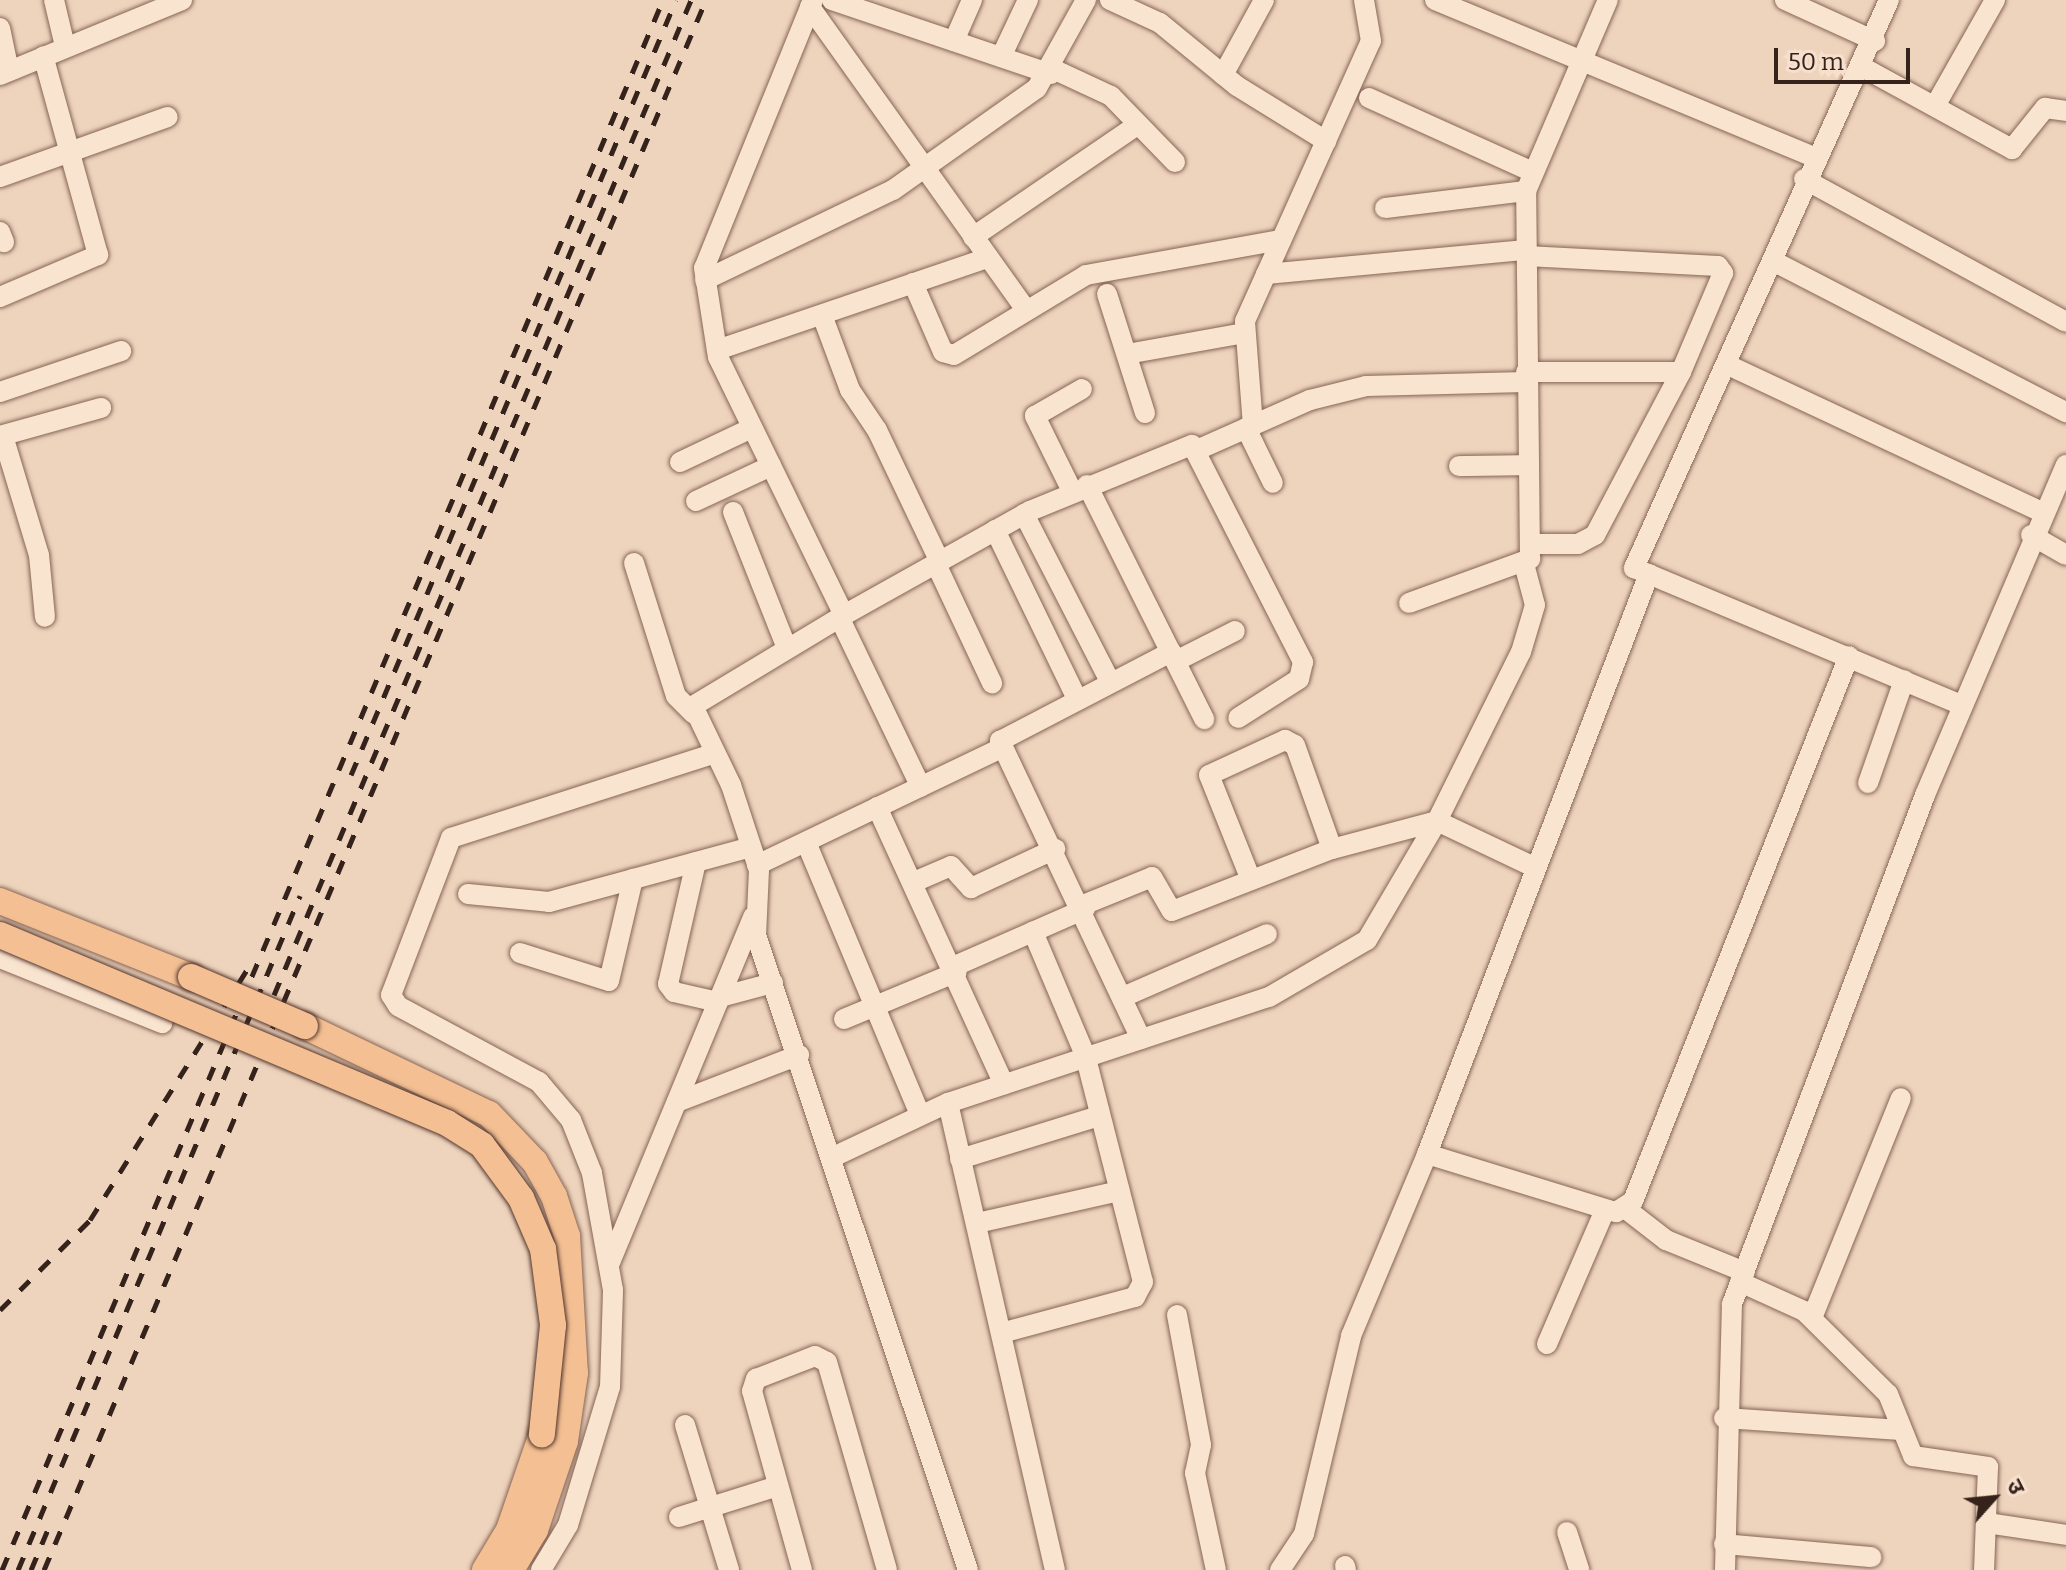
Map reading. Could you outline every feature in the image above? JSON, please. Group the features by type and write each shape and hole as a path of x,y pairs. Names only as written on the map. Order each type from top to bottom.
{"main road":[{"path":"0,901 401,1068 513,1135 554,1196 567,1236 577,1327 535,1530 511,1570"},
{"path":"0,935 447,1123 482,1145 521,1198 543,1249 553,1325 553,1437 509,1530 485,1570"}],"street":[{"path":"54,0 65,46"},
{"path":"0,28 4,73 182,0"},
{"path":"832,0 1052,71 1111,96 1136,126 1175,162"},
{"path":"954,41 972,0"},
{"path":"1001,57 1028,0"},
{"path":"705,280 845,217 923,169 1052,71 1086,0"},
{"path":"1110,0 1173,31 1223,75 1326,141"},
{"path":"1223,75 1264,0"},
{"path":"1273,483 1250,427 1245,333 1266,274 1373,33 1364,0"},
{"path":"1435,0 1816,158"},
{"path":"831,1158 948,1103 1085,1055 1269,997 1367,940 1437,821 1521,652 1535,605 1524,564 1531,544 1526,377 1529,182 1608,0"},
{"path":"1785,0 1875,41"},
{"path":"1889,0 1864,68 1804,179 1730,366 1634,568 1962,705"},
{"path":"1935,106 1995,0"},
{"path":"812,3 923,169 1026,310"},
{"path":"812,3 705,280 717,350 921,787"},
{"path":"0,297 98,255 43,56"},
{"path":"1864,68 2012,149 2045,108 2066,111"},
{"path":"1369,98 1529,182"},
{"path":"0,177 168,117"},
{"path":"973,237 1136,126"},
{"path":"1804,179 2066,322"},
{"path":"1385,208 1529,182"},
{"path":"913,283 948,355 1086,275 1281,240"},
{"path":"1266,274 1526,253 1718,266 1723,273 1681,372 1590,540 1531,544"},
{"path":"717,350 988,258"},
{"path":"1773,261 2066,412"},
{"path":"1107,294 1145,413"},
{"path":"822,315 850,390 877,430 992,683"},
{"path":"1127,354 1245,333"},
{"path":"0,392 121,351"},
{"path":"1730,366 2042,512"},
{"path":"694,714 695,701 786,646 842,618 1024,514 1186,446 1197,450 1250,427 1366,386 1681,372"},
{"path":"1082,389 1035,416 1080,488 1174,657 1204,719"},
{"path":"45,617 39,555 1,436 101,408"},
{"path":"680,462 752,428"},
{"path":"1197,450 1303,662 1299,679 1238,718"},
{"path":"1459,466 1527,465"},
{"path":"1725,1570 1724,1418 1729,1316 1962,705 2031,535 2066,465"},
{"path":"696,501 771,466"},
{"path":"733,512 786,646"},
{"path":"1024,514 1110,681"},
{"path":"995,530 1077,699"},
{"path":"2031,535 2066,555"},
{"path":"634,563 676,696 694,714 715,753 754,856 755,912 773,983 968,1570"},
{"path":"1409,603 1524,564"},
{"path":"1280,1570 1304,1534 1351,1336 1427,1154 1534,867 1649,574"},
{"path":"1141,1039 1084,907 1001,748 1003,738 1110,681 1235,631"},
{"path":"1626,1209 1849,656"},
{"path":"1868,783 1904,680"},
{"path":"1251,880 1209,775 1285,740 1295,745 1332,849"},
{"path":"468,894 532,904 696,862 754,856 806,842 1001,748"},
{"path":"541,1570 568,1525 601,1427 615,1341 609,1265 592,1173 556,1099 523,1071 398,1006 391,995 451,838 715,753"},
{"path":"877,807 956,969 1004,1084"},
{"path":"844,1019 1152,877 1172,911 1332,849 1437,821 1534,867"},
{"path":"806,842 920,1115"},
{"path":"914,882 951,866 971,888 1055,849"},
{"path":"696,862 668,984 674,992 719,999 773,983"},
{"path":"520,953 609,981 633,879"},
{"path":"609,1265 755,912"},
{"path":"1005,1332 1143,1291 1085,1055 1033,932"},
{"path":"1123,997 1267,934"},
{"path":"0,958 162,1023"},
{"path":"677,1102 799,1055"},
{"path":"1812,1318 1901,1098"},
{"path":"948,1103 1005,1332 1055,1570"},
{"path":"960,1159 1099,1116"},
{"path":"1427,1154 1605,1210 1626,1209 1666,1240 1794,1303 1888,1394 1902,1430 1919,1460 1988,1467 1984,1570"},
{"path":"977,1223 1119,1191"},
{"path":"1547,1344 1605,1210"},
{"path":"1177,1315 1201,1445 1195,1473 1216,1570"},
{"path":"802,1570 753,1384 822,1357 887,1570"},
{"path":"1724,1418 1902,1430"},
{"path":"685,1425 729,1570"},
{"path":"679,1517 778,1486"},
{"path":"1987,1523 2066,1535"},
{"path":"1567,1532 1579,1570"},
{"path":"1724,1544 1871,1557"}],"railway":[{"path":"2,1570 663,0"},
{"path":"351,775 676,0"},
{"path":"274,995 691,0"},
{"path":"44,1570 706,0"},
{"path":"18,1570 300,896"},
{"path":"0,1310 90,1220 248,968"},
{"path":"31,1570 51,1522"}]}
